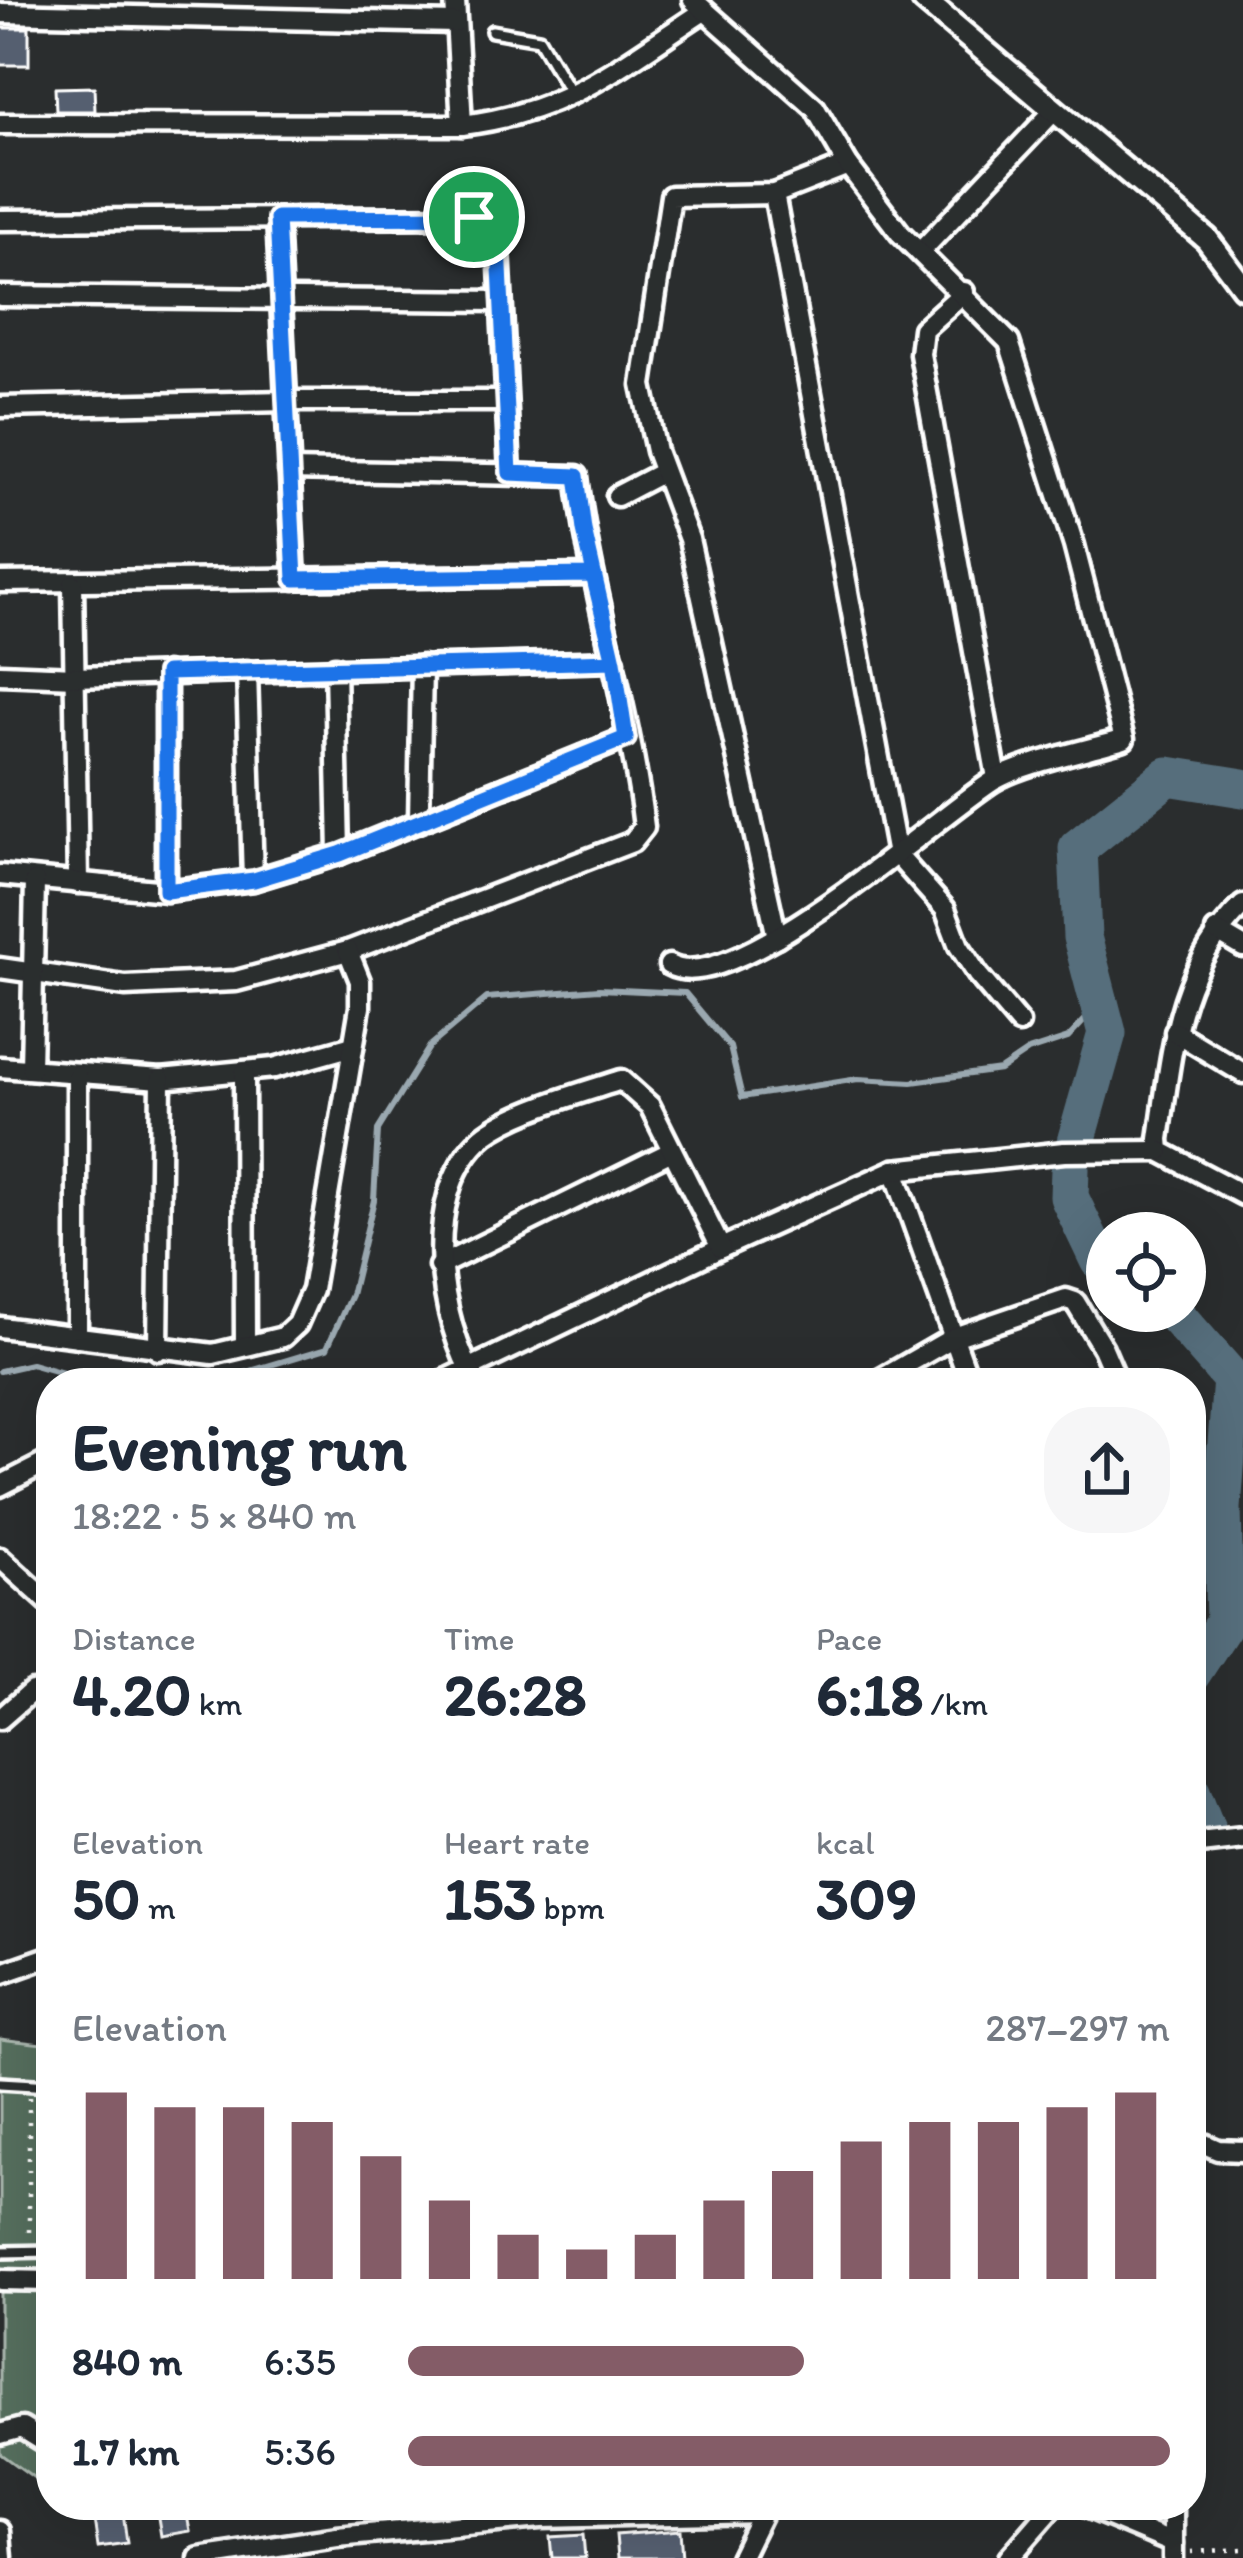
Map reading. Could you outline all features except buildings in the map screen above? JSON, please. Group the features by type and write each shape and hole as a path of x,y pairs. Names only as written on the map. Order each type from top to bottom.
{"street":[{"path":"455,0 462,125"},
{"path":"924,0 1207,239 1243,286"},
{"path":"0,124 462,125 510,119 573,97 699,6 815,108 848,165 900,233 999,328 1015,352 1074,545 1124,739 997,778 897,855 777,937 714,968 680,971 669,965"},
{"path":"0,13 455,22"},
{"path":"920,252 1052,112"},
{"path":"777,937 689,539 663,472 642,385 669,200 676,194 775,194 848,165"},
{"path":"775,194 897,855 945,910 968,961 1019,1023"},
{"path":"0,220 474,217 490,224 499,247 510,473"},
{"path":"277,218 295,579"},
{"path":"964,292 923,329 920,354 997,778"},
{"path":"0,296 499,301"},
{"path":"0,407 506,401"},
{"path":"0,968 124,986 236,981 348,951 632,842 644,827 577,476 290,470"},
{"path":"616,496 663,472"},
{"path":"0,582 593,575"},
{"path":"73,584 78,884"},
{"path":"0,674 614,661"},
{"path":"418,820 422,666"},
{"path":"334,667 340,854"},
{"path":"247,671 254,880"},
{"path":"166,673 166,891"},
{"path":"0,875 166,891 254,880 340,854 626,738"},
{"path":"31,1069 35,881"},
{"path":"1160,1150 1175,1032 1190,979 1216,931 1243,905"},
{"path":"1216,931 1243,947"},
{"path":"0,1327 213,1354 283,1337 297,1324 312,1290 353,1046 360,981 348,951"},
{"path":"1175,1032 1243,1073"},
{"path":"0,1066 161,1079 289,1065 353,1046"},
{"path":"244,1072 245,1345"},
{"path":"77,1075 77,1337"},
{"path":"158,1349 161,1079"},
{"path":"468,1368 451,1334 439,1266 452,1179 479,1140 536,1109 621,1080 650,1106 721,1248"},
{"path":"488,1368 721,1248 893,1171 1064,1152 1160,1150 1243,1195"},
{"path":"439,1266 672,1151"},
{"path":"893,1171 965,1368"},
{"path":"900,1368 954,1337 1066,1299 1075,1302 1110,1368"},
{"path":"0,1486 36,1468"},
{"path":"0,1558 36,1585"},
{"path":"5,1707 32,1690"},
{"path":"1206,1842 1243,1838"},
{"path":"0,1974 36,1961"},
{"path":"1206,2145 1243,2151"},
{"path":"0,2280 36,2281"},
{"path":"0,2434 22,2428 36,2437"},
{"path":"199,2558 483,2520"},
{"path":"740,2558 759,2520"},
{"path":"1010,2558 1042,2520"},
{"path":"1111,2520 1173,2552 1173,2520"},
{"path":"0,2531 2,2558"}],"lane":[{"path":"492,31 539,39 573,97"},
{"path":"0,2084 36,2085"},
{"path":"0,2252 36,2252"}],"path":[{"path":"29,2085 29,2252"},
{"path":"1173,2552 1243,2549"}],"green space":[{"path":"0,2039 36,2043 36,2479 0,2453"}],"waterway":[{"path":"1076,1142 1107,1033 1082,937 1078,848 1168,776 1243,788"},
{"path":"261,1368 327,1348 351,1295 374,1200 378,1130 430,1046 487,998 599,989 685,993 730,1047 742,1097 858,1079 912,1082 1000,1070 1028,1051 1068,1038 1098,1006"},
{"path":"1070,1169 1069,1197 1086,1233"},
{"path":"1191,1332 1232,1379 1222,1508 1225,1622 1206,1651"},
{"path":"0,1371 31,1364 45,1368"}],"route":[{"path":"474,217 277,218 295,579 593,575 614,661 626,738 340,854 254,880 166,891 166,673 614,661 584,530 577,476 510,473 499,247 490,224 474,217"}]}
